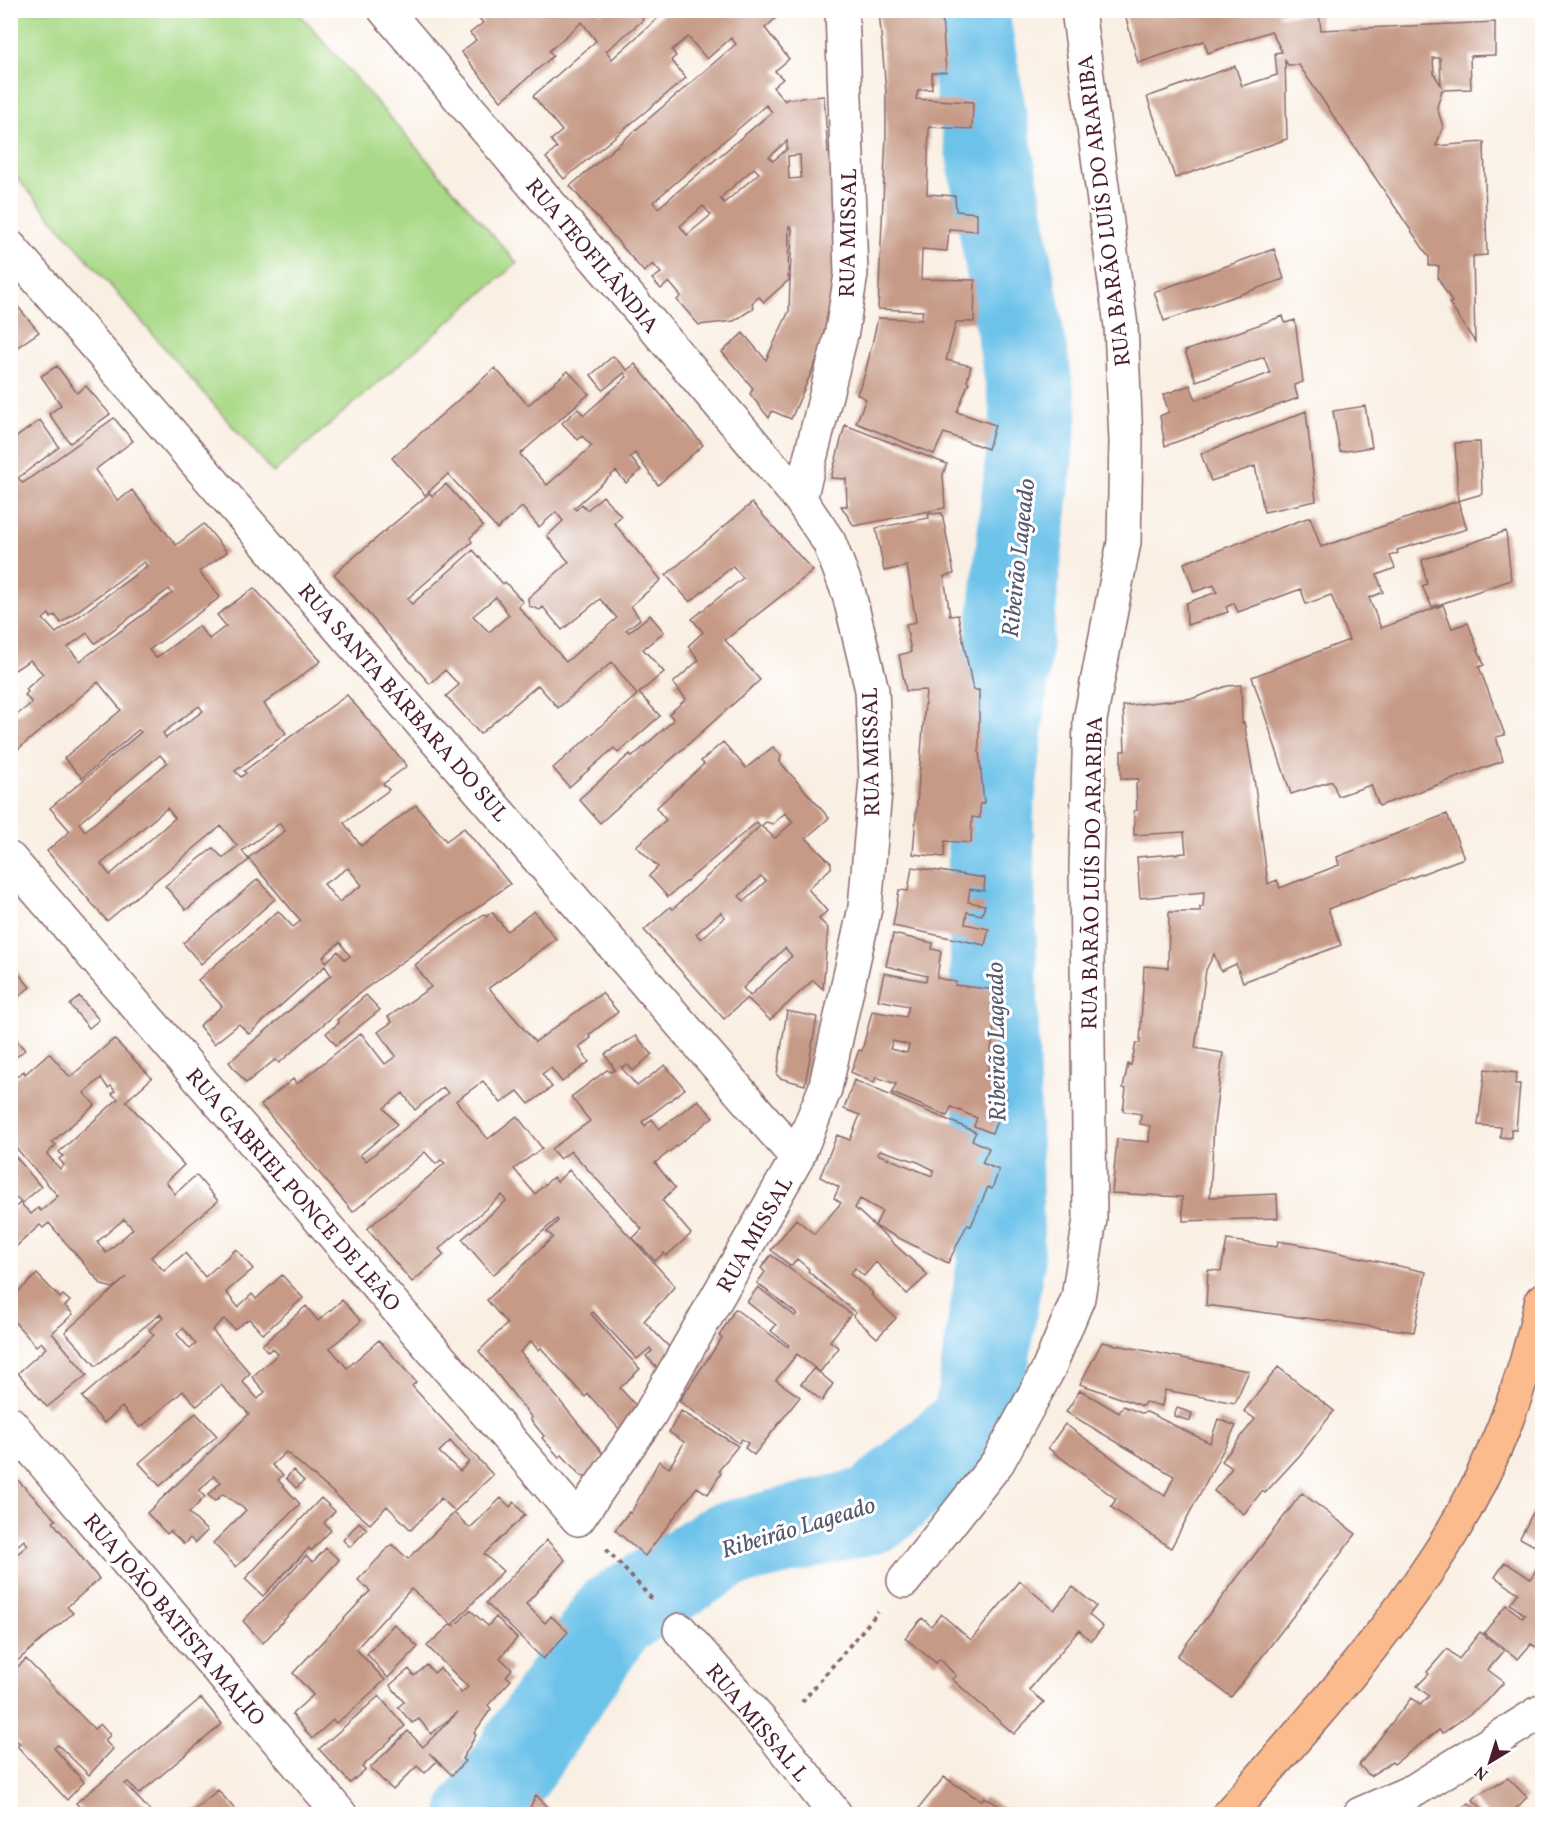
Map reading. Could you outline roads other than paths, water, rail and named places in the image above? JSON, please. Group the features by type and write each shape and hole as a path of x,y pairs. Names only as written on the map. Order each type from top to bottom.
{"main road":[{"path":"1229,1815 1298,1736 1394,1619 1445,1543 1486,1468 1516,1393 1542,1300"}],"street":[{"name":"RUA TEOFILÂNDIA","path":"386,10 800,499"},
{"name":"RUA MISSAL","path":"622,1456 649,1416 797,1158 825,1089 865,908 876,779 872,690 849,594 829,542 800,499 842,331 851,274 842,10"},
{"name":"RUA BARÃO LUÍS DO ARARIBA","path":"904,1581 998,1462 1048,1370 1078,1298 1090,1219 1086,867 1090,720 1124,543 1126,441 1121,326 1078,10"},
{"name":"RUA SANTA BÁRBARA DO SUL","path":"10,247 797,1158"},
{"name":"RUA GABRIEL PONCE DE LEÃO","path":"10,859 584,1525 622,1456"},
{"name":"RUA JOÃO BATISTA MALIO","path":"10,1423 340,1815"},
{"name":"RUA MISSAL L","path":"680,1630 774,1736 835,1815"},
{"path":"1360,1815 1415,1790 1542,1711"}],"waterway":[{"name":"Ribeirão Lageado","path":"481,1814 614,1616 724,1546 875,1509 976,1422 1001,1261 990,816 1034,413 965,10"}]}
